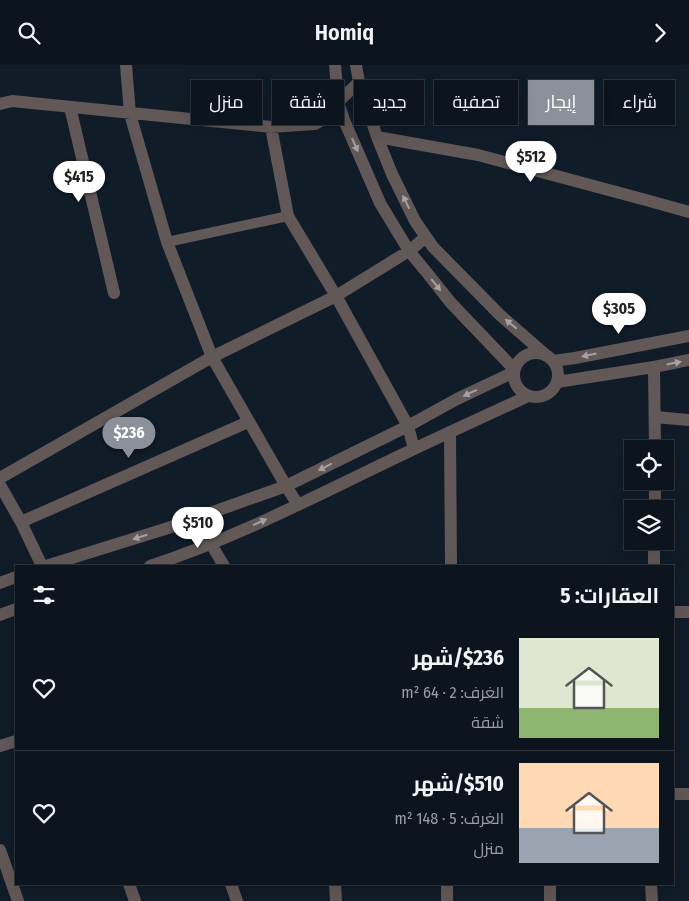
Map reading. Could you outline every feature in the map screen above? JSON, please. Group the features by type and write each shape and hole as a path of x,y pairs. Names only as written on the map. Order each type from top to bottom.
{"street":[{"path":"126,65 130,114 167,242 212,357 248,422 298,505"},
{"path":"335,65 336,80"},
{"path":"356,65 359,80"},
{"path":"344,96 354,87"},
{"path":"0,104 12,101 271,127 300,125"},
{"path":"70,107 114,293"},
{"path":"344,121 380,203 409,251 451,303 514,371"},
{"path":"373,125 392,174 415,221 433,247 500,315 550,358 556,367 558,374 557,382 549,394 535,398 521,393 516,387 514,371 520,359 526,355 540,353 550,358 575,358 689,337"},
{"path":"271,127 288,216 336,296 408,426 414,449"},
{"path":"377,137 478,155 689,212"},
{"path":"0,478 212,357 336,296 409,251 426,237"},
{"path":"557,382 689,360"},
{"path":"654,367 655,440"},
{"path":"47,565 199,518 286,486 514,371"},
{"path":"153,565 211,544 298,505 528,396"},
{"path":"655,417 689,420"},
{"path":"21,522 248,422"},
{"path":"450,432 450,565"},
{"path":"0,485 43,565"},
{"path":"199,518 223,565"},
{"path":"654,550 654,565"},
{"path":"0,583 15,577"},
{"path":"0,615 15,609"},
{"path":"674,612 689,612"},
{"path":"0,746 15,741"},
{"path":"674,793 689,794"},
{"path":"0,850 18,901"},
{"path":"129,885 135,901"},
{"path":"231,885 237,901"},
{"path":"335,885 336,901"},
{"path":"447,885 447,901"},
{"path":"550,885 550,901"},
{"path":"652,885 652,901"}],"lane":[{"path":"167,242 288,216"}]}
